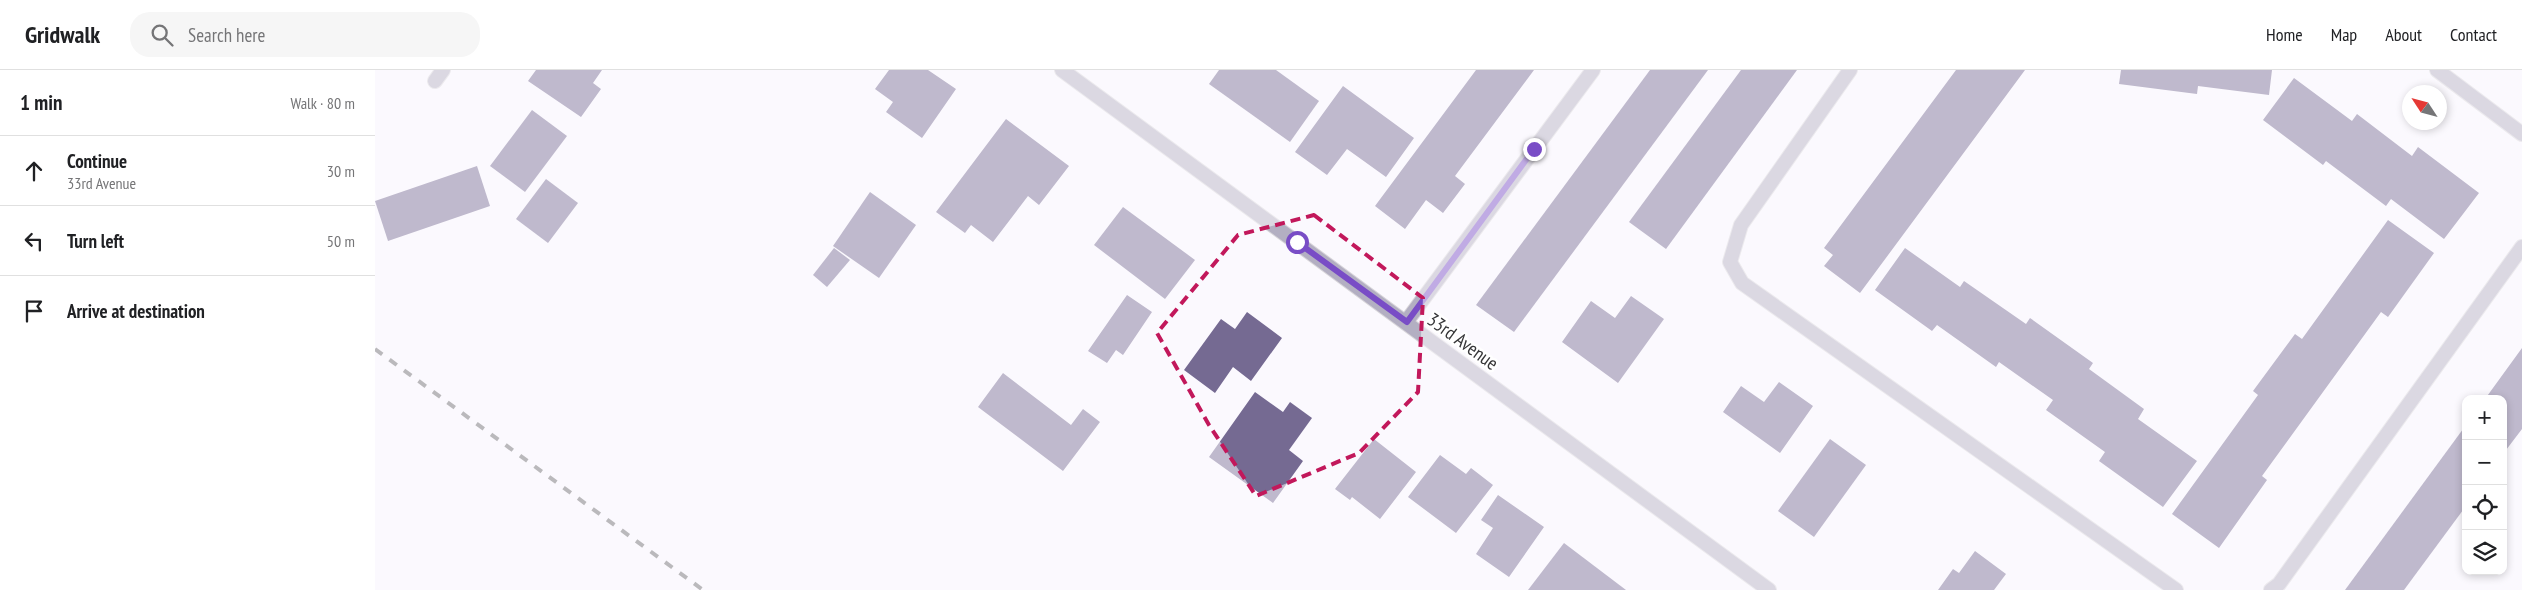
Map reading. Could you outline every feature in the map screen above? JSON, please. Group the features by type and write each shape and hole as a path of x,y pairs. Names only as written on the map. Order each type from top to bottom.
{"street":[{"name":"33rd Avenue","path":"1063,70 1769,590"},
{"path":"1407,322 1593,70"},
{"path":"1850,70 1741,225 1730,262 1742,283 2176,590"},
{"path":"2437,70 2522,134"},
{"path":"2271,590 2279,584 2522,247"}],"highlighted area":[{"path":"1314,215 1423,298 1418,392 1359,453 1256,496 1209,425 1157,333 1238,235"}],"building":[{"path":"536,70 602,70 593,83 601,89 581,117 528,81"},
{"path":"889,70 928,70 956,89 922,138 886,112 893,102 875,89"},
{"path":"1219,70 1276,70 1319,101 1290,142 1209,84"},
{"path":"1476,70 1534,70 1455,176 1465,184 1443,213 1426,200 1405,229 1375,206"},
{"path":"1650,70 1708,70 1514,332 1476,305"},
{"path":"1741,70 1797,70 1666,249 1629,222"},
{"path":"1956,70 2025,70 1860,293 1824,266 1833,255 1824,248"},
{"path":"2121,70 2272,70 2269,95 2198,86 2197,94 2119,84"},
{"path":"2294,78 2352,121 2357,114 2412,156 2418,147 2479,193 2444,239 2391,199 2386,206 2326,161 2323,165 2263,120"},
{"path":"1343,86 1414,138 1386,177 1347,149 1327,175 1295,152"},
{"path":"532,110 567,136 525,192 490,166"},
{"path":"1006,119 1069,166 1039,205 1028,196 993,242 971,225 965,233 936,212"},
{"path":"477,166 490,206 388,241 375,201"},
{"path":"546,179 578,203 548,243 516,219"},
{"path":"870,192 916,225 879,278 833,246"},
{"path":"1123,207 1195,260 1165,299 1094,245"},
{"path":"2388,220 2434,253 2388,317 2381,312 2262,476 2267,480 2219,548 2172,514 2258,395 2253,391 2295,334 2302,339"},
{"path":"834,248 850,260 827,287 813,275"},
{"path":"1905,248 1960,287 1964,281 2026,324 2030,318 2093,363 2089,369 2144,409 2138,419 2197,461 2163,507 2099,461 2105,452 2046,410 2053,400 1999,362 1996,367 1937,325 1932,331 1875,290"},
{"path":"1127,295 1152,312 1123,355 1116,350 1107,363 1088,351"},
{"path":"1631,296 1664,319 1618,383 1562,342 1591,301 1615,318"},
{"path":"1247,312 1282,338 1251,381 1233,367 1215,393 1184,370 1221,319 1235,329"},
{"path":"2522,348 2522,429 2507,449 2507,395 2488,395"},
{"path":"1003,373 1071,425 1083,409 1100,422 1063,471 978,407"},
{"path":"1779,382 1813,406 1780,453 1723,412 1741,386 1764,402"},
{"path":"1255,392 1283,412 1290,402 1312,418 1289,450 1303,461 1273,503 1209,457"},
{"path":"2462,430 2462,511 2404,590 2345,590"},
{"path":"1374,439 1416,472 1380,519 1352,497 1350,500 1335,489"},
{"path":"1830,439 1866,465 1814,537 1778,511"},
{"path":"1440,455 1466,474 1471,468 1493,485 1456,533 1408,497"},
{"path":"1498,495 1544,527 1509,577 1476,554 1493,528 1481,520"},
{"path":"1564,543 1626,590 1528,590"},
{"path":"1975,551 2006,574 1994,590 1938,590 1953,569 1959,573"}],"railway":[{"path":"375,349 703,590"}],"route":[{"path":"1297,242 1407,322 1534,149"}]}
